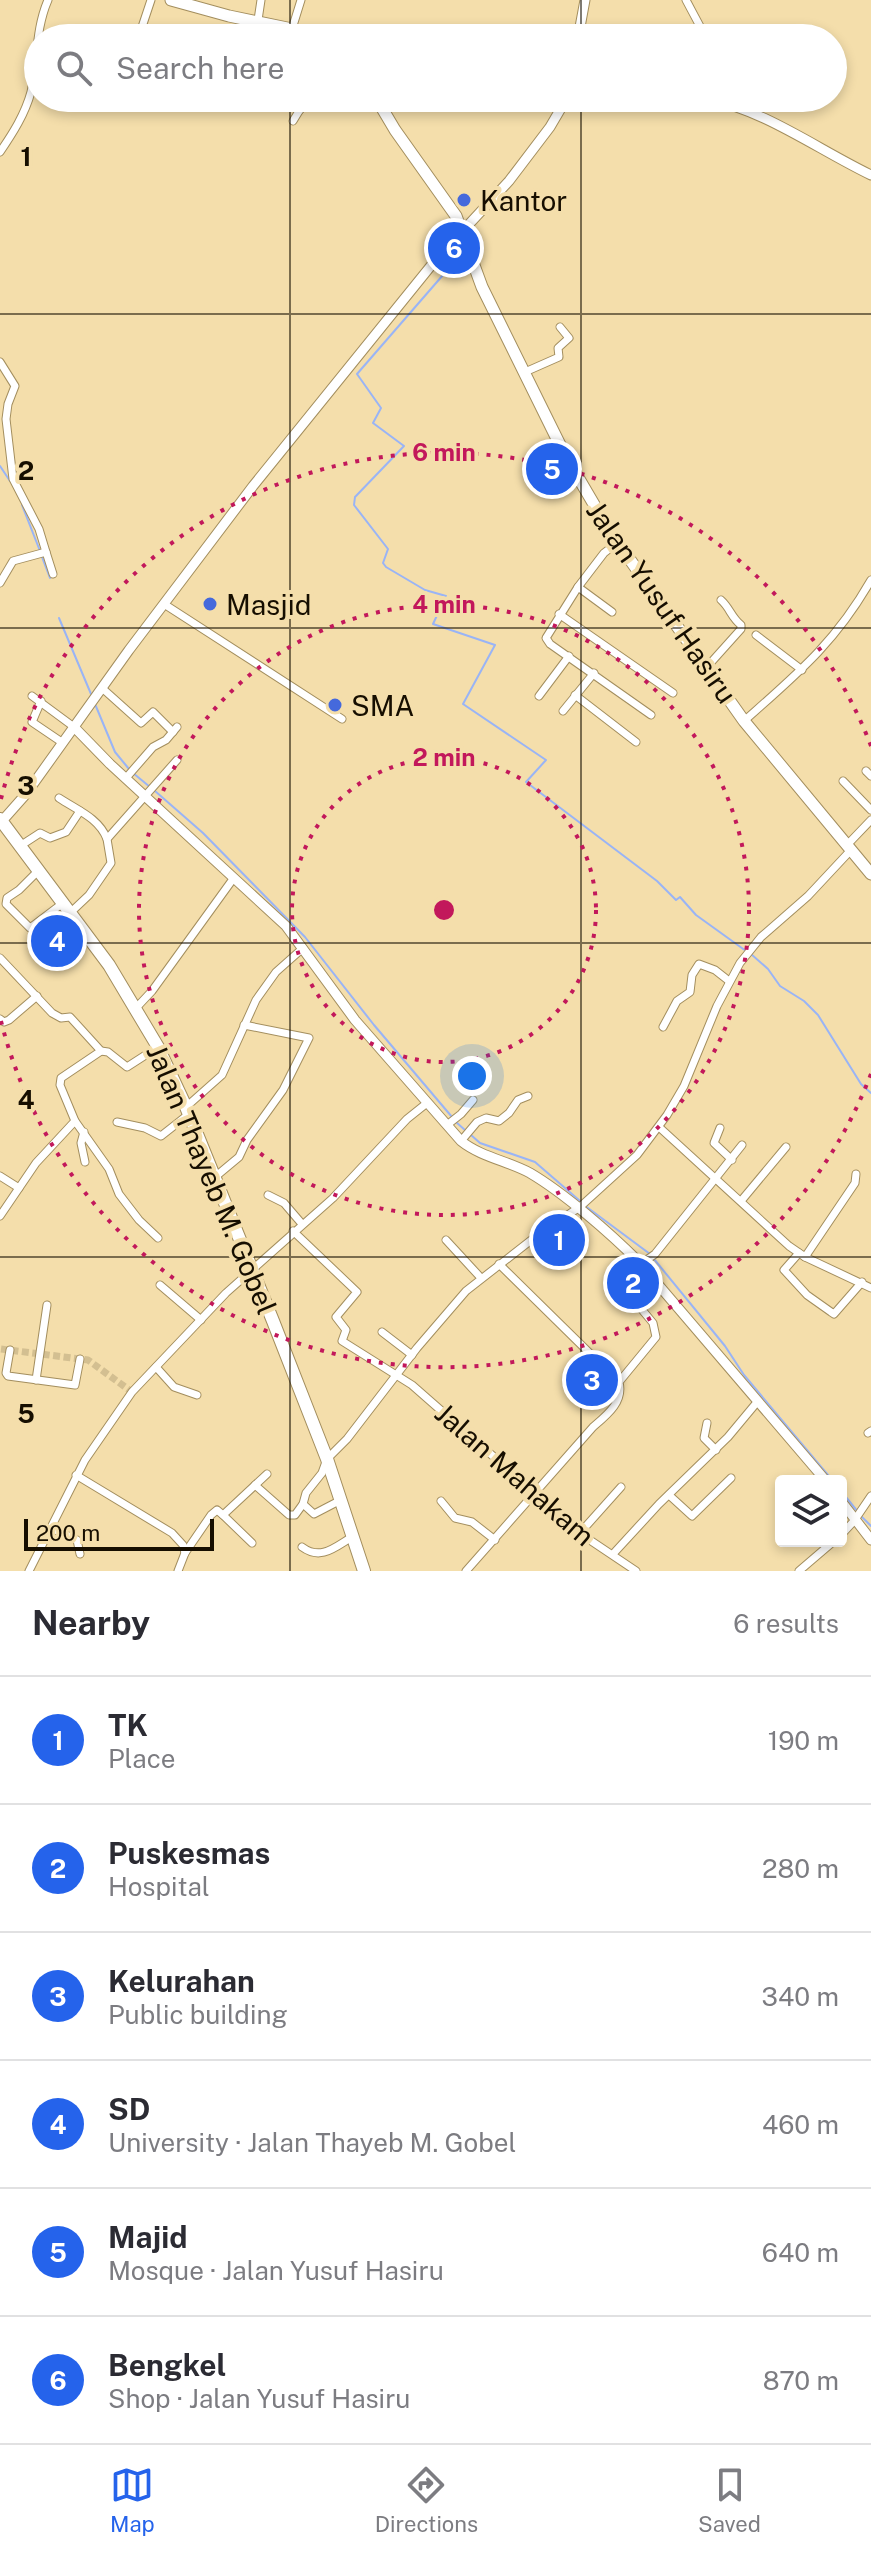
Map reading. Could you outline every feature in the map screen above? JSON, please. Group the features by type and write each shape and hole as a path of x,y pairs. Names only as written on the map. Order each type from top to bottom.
{"main road":[{"path":"171,0 205,5 271,24"},
{"name":"Jalan Yusuf Hasiru","path":"384,112 452,209 463,231 476,274 565,455 617,543 664,604 744,721 871,874"},
{"name":"Jalan Thayeb M. Gobel","path":"1,820 109,965 158,1047 188,1110 252,1268 327,1459 364,1571"}],"street":[{"path":"40,24 48,0"},
{"path":"143,24 151,0"},
{"path":"258,20 261,0"},
{"path":"300,24 301,0"},
{"path":"581,24 585,0"},
{"path":"686,0 699,24"},
{"path":"0,152 24,112"},
{"path":"293,121 299,112"},
{"path":"1,820 21,801 96,695 253,486 434,262 500,192 541,140 558,112"},
{"path":"745,112 773,123 871,175"},
{"path":"525,372 559,357 558,348 569,338 560,327"},
{"path":"0,362 15,386 6,419 13,479 39,529 41,555 53,574"},
{"path":"617,543 604,553 578,587 546,638 651,715"},
{"path":"0,583 13,561 41,555"},
{"path":"744,721 802,670 837,632 871,580"},
{"path":"578,587 612,612"},
{"path":"706,668 741,629 741,625 732,618 729,607 721,600"},
{"path":"164,604 342,719"},
{"path":"559,614 673,693"},
{"path":"756,635 802,670"},
{"path":"539,696 569,656"},
{"path":"563,711 594,673"},
{"path":"96,695 141,723 153,712 175,729 165,741 158,742 130,773"},
{"path":"575,695 636,742"},
{"path":"32,696 151,791 233,879 267,906 303,948 355,1020 427,1103 465,1135 472,1149 531,1174 582,1206 614,1238 646,1259 821,1475"},
{"path":"41,701 32,722 63,743"},
{"path":"107,839 177,760"},
{"path":"843,781 871,810"},
{"path":"59,798 91,817 102,829 111,860 120,868"},
{"path":"20,846 42,829 50,838 64,834 80,811"},
{"path":"255,1485 291,1517 303,1504 306,1493 322,1473 327,1459 347,1439 457,1301 481,1278 582,1206 621,1173 659,1127 684,1086 729,981 761,937 808,896 871,820"},
{"path":"38,871 7,898 6,904 25,925 33,928 89,895 111,860"},
{"path":"136,1008 233,879"},
{"path":"117,1122 145,1128 161,1136 224,1072 256,1000 271,979 303,948"},
{"path":"2,964 56,1016 70,1017 101,1051 108,1052 127,1067 158,1047"},
{"path":"663,1027 677,1001 690,992 692,975 699,964 715,970 729,981"},
{"path":"0,1019 4,1022 9,1020 37,996"},
{"path":"215,1177 239,1157 247,1140 283,1090 309,1038 244,1025"},
{"path":"101,1051 60,1080 75,1121 109,1169 119,1194 158,1238"},
{"path":"465,1135 483,1118 499,1121 518,1100 528,1096"},
{"path":"452,1122 473,1100"},
{"path":"29,1571 76,1475 120,1407 252,1268 339,1192 407,1119 427,1103"},
{"path":"1,1212 36,1163 75,1121"},
{"path":"659,1127 802,1255 871,1288"},
{"path":"720,1128 714,1143 732,1160"},
{"path":"84,1132 81,1139 85,1162"},
{"path":"619,1382 657,1333 653,1323 619,1282 621,1273 646,1259 742,1145"},
{"path":"741,1201 786,1147"},
{"path":"856,1174 855,1183 802,1255 784,1270 807,1295 831,1312 838,1312 862,1282"},
{"path":"0,1176 19,1188"},
{"path":"268,1195 279,1199 302,1224"},
{"name":"Jalan Mahakam","path":"293,1231 357,1292 336,1317 346,1330 342,1341 396,1374 432,1402 579,1534 636,1571"},
{"path":"446,1240 481,1278"},
{"path":"471,1569 593,1427 614,1407 621,1393 619,1382 499,1264"},
{"path":"160,1285 201,1320"},
{"path":"36,1380 47,1305"},
{"path":"382,1332 412,1355"},
{"path":"10,1350 6,1374 36,1380 75,1385 80,1359"},
{"path":"156,1367 174,1387 197,1395"},
{"path":"613,1554 716,1450 758,1401"},
{"path":"707,1423 704,1438 716,1450"},
{"path":"223,1515 267,1474"},
{"path":"76,1475 172,1533 183,1545 185,1553"},
{"path":"669,1495 692,1516 731,1478"},
{"path":"579,1534 621,1487"},
{"path":"847,1528 871,1496"},
{"path":"303,1504 314,1514 339,1501"},
{"path":"441,1501 455,1518 472,1522 495,1540"},
{"path":"847,1507 857,1516 871,1540"},
{"path":"178,1571 185,1553 214,1511 223,1515 252,1543"},
{"path":"51,1528 77,1540 80,1554"},
{"path":"302,1547 321,1555 352,1537"},
{"path":"799,1571 827,1547"}],"waterway":[{"path":"438,261 443,275 357,374 381,408 373,423 404,446 355,497 354,505 388,549 383,563 386,567 425,590 446,596 433,624 495,645 463,704 546,760 526,782 657,881 676,900 680,897 696,915 746,951"},
{"path":"0,466 10,481"},
{"path":"22,505 40,551"},
{"path":"42,557 50,578"},
{"path":"59,618 91,694"},
{"path":"95,704 115,752 129,769"},
{"path":"133,773 150,787"},
{"path":"155,791 203,833 305,937 452,1117"},
{"path":"751,954 768,969 780,986 804,1001 818,1015 861,1084 871,1093"},
{"path":"456,1122 466,1131"},
{"path":"471,1135 480,1143 535,1162 580,1201"},
{"path":"584,1205 650,1254"},
{"path":"654,1259 725,1346 744,1375 828,1475"},
{"path":"847,1498 858,1512"},
{"path":"862,1517 871,1526"}],"tunnel":[{"path":"1,1349 88,1360 132,1392"}],"place":[{"name":"Kantor","path":"464,200"},
{"name":"Bengkel","path":"454,248"},
{"name":"Majid","path":"552,469"},
{"name":"Masjid","path":"210,604"},
{"name":"SMA","path":"335,705"},
{"name":"SD","path":"57,941"},
{"name":"TK","path":"559,1240"},
{"name":"Puskesmas","path":"633,1283"},
{"name":"Kelurahan","path":"592,1380"}]}
